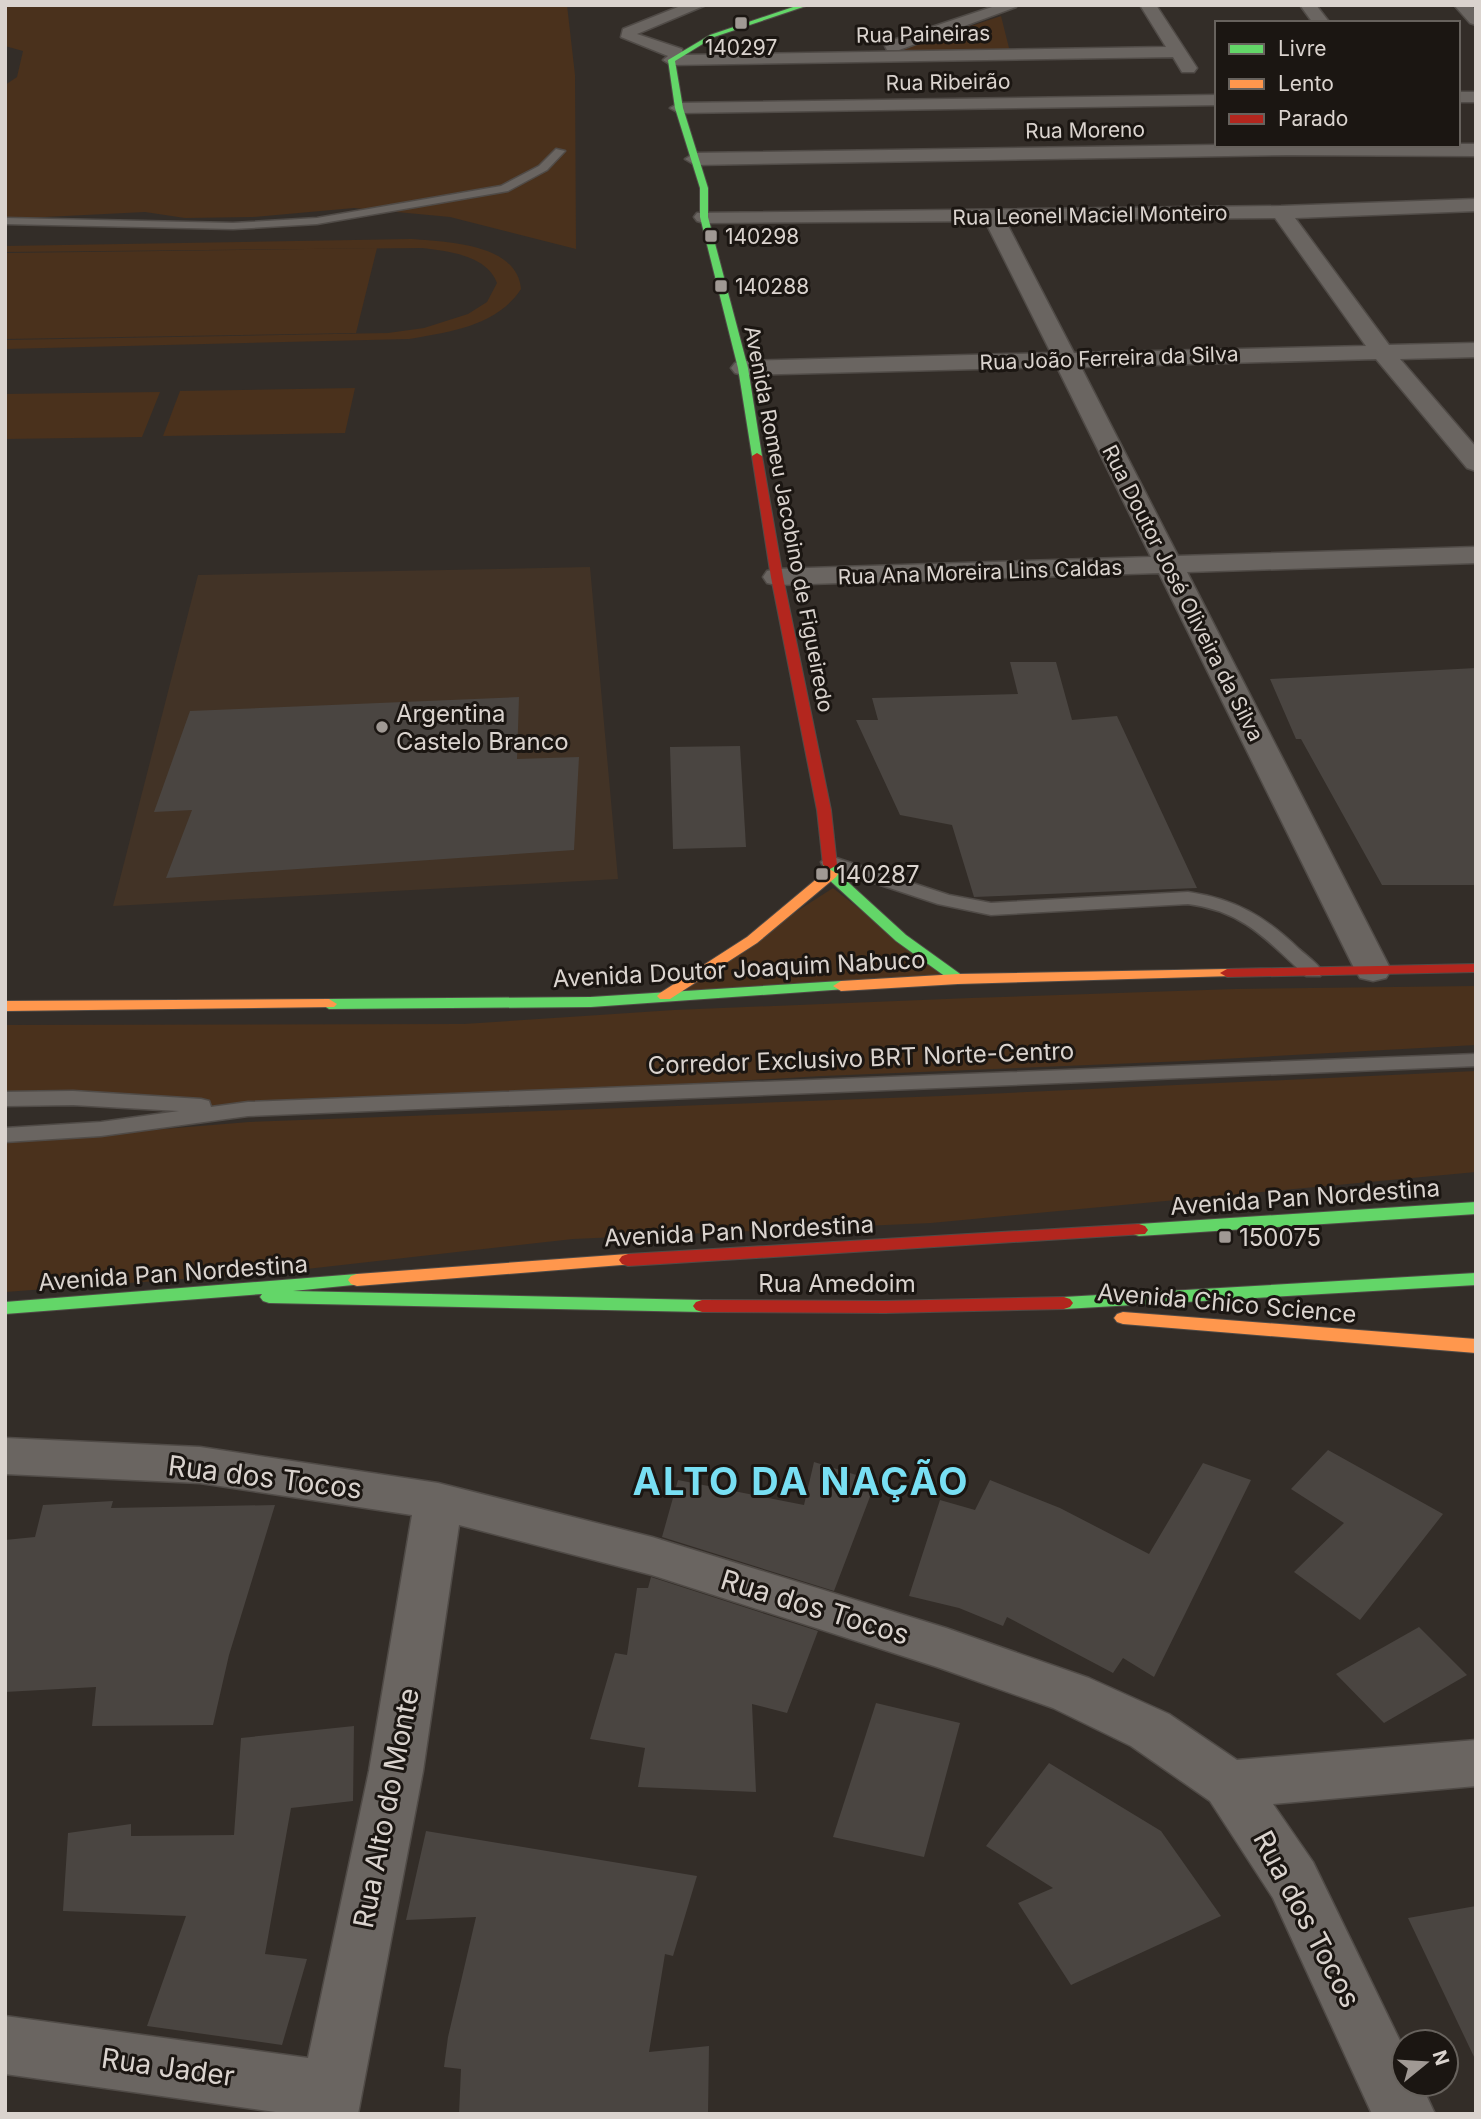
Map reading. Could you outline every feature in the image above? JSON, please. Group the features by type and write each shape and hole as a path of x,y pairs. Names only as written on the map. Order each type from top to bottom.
{"main road":[{"path":"673,57 715,36 806,5"},
{"name":"Avenida Romeu Jacobino de Figueiredo","path":"673,57 679,108 704,188 704,217 743,368 777,577 824,810 830,868"},
{"path":"664,996 719,964 793,911 830,868 901,938 958,979"},
{"name":"Avenida Doutor Joaquim Nabuco","path":"5,1006 591,1002 958,979 1474,969"},
{"name":"Avenida Pan Nordestina","path":"5,1308 197,1295 586,1262 1159,1230 1476,1208"},
{"name":"Rua Amedoim","path":"197,1295 592,1304 974,1306 1353,1282 1476,1279"},
{"name":"Avenida Chico Science","path":"974,1306 1476,1346"}],"street":[{"name":"Rua Paineiras","path":"698,5 629,32 629,37 673,57 861,57 1026,49 1177,52"},
{"path":"1147,5 1177,52 1215,102"},
{"path":"1308,5 1320,21"},
{"path":"1462,5 1476,20"},
{"path":"861,57 1009,11"},
{"name":"Rua Ribeirão","path":"679,108 1215,102"},
{"name":"Rua Moreno","path":"695,159 1249,148 1476,150"},
{"name":"Rua Leonel Maciel Monteiro","path":"704,217 1281,212 1476,205"},
{"path":"1281,212 1381,351 1476,463"},
{"name":"Rua Doutor José Oliveira da Silva","path":"993,216 1373,970"},
{"name":"Rua João Ferreira da Silva","path":"743,368 1476,350"},
{"name":"Rua Ana Moreira Lins Caldas","path":"777,577 1476,555"},
{"name":"Rua dos Tocos","path":"5,1455 200,1465 438,1501 652,1556 946,1649 1071,1693 1150,1730 1230,1784 1293,1880 1404,2114"},
{"name":"Rua Alto do Monte","path":"329,2102 396,1770 438,1501"},
{"path":"1230,1784 1476,1763"},
{"name":"Rua Jader","path":"5,2045 329,2102"}],"lane":[{"path":"5,221 233,226 317,221 444,201 504,188 543,168 560,151"},
{"path":"830,868 945,900 991,909 1188,898 1216,900 1248,912 1313,972"},
{"name":"Corredor Exclusivo BRT Norte-Centro","path":"248,1109 1476,1060"},
{"path":"5,1099 73,1098 248,1109"},
{"path":"5,1135 101,1129 248,1109"}],"shaded area":[{"path":"5,5 567,5 575,75 576,249 450,217 354,208 253,217 185,218 145,212 5,219 5,85 17,77 23,51 5,46"},
{"path":"1001,16 1010,52 890,53"},
{"path":"411,239 460,244 494,254 507,262 517,274 521,289 511,301 486,319 456,330 409,339 5,349 5,340 388,333 424,328 468,314 487,302 497,283 485,266 475,260 454,253 422,248 5,252 5,246"},
{"path":"377,248 356,333 5,339 5,253"},
{"path":"355,388 345,433 163,436 180,391"},
{"path":"160,392 142,437 5,439 5,394"},
{"name":"Argentina Castelo Branco","path":"590,567 618,879 113,906 198,575"},
{"path":"833,888 943,975 665,996"},
{"path":"1476,986 1476,1045 1186,1061 822,1076 248,1109 5,1099 5,1025 464,1024 674,1010 971,998 1235,989"},
{"path":"1476,1071 1476,1172 931,1223 573,1239 280,1272 5,1292 5,1142 249,1122 942,1096"}],"building":[{"path":"1010,662 1056,662 1072,720 1117,716 1197,888 974,897 952,825 900,815 856,720 878,720 872,698 1018,694"},
{"path":"1476,668 1476,885 1382,885 1301,739 1296,739 1270,679"},
{"path":"519,697 517,759 579,757 574,850 166,878 192,810 154,812 190,711"},
{"path":"740,746 746,847 673,849 670,747"},
{"path":"1328,1450 1443,1514 1360,1620 1294,1572 1344,1523 1291,1489"},
{"path":"814,1462 876,1481 834,1591 662,1537 678,1480 804,1505"},
{"path":"1203,1463 1251,1480 1154,1677 1123,1658 1113,1673 1007,1617 1003,1626 959,1608 909,1596 940,1500 975,1510 990,1480 1060,1508 1149,1554"},
{"path":"113,1501 111,1508 275,1505 229,1655 213,1725 92,1726 96,1687 5,1692 5,1540 35,1537 43,1505"},
{"path":"651,1577 818,1631 787,1713 752,1704 756,1792 638,1787 645,1748 590,1739 615,1653 627,1655 637,1588 648,1588"},
{"path":"1419,1627 1467,1675 1384,1723 1336,1674"},
{"path":"876,1703 960,1723 924,1857 833,1837"},
{"path":"354,1726 353,1801 291,1808 265,1954 307,1959 282,2045 147,2026 186,1916 63,1911 68,1833 131,1824 131,1836 234,1835 241,1738"},
{"path":"1049,1763 1161,1831 1221,1916 1071,1985 1018,1903 1053,1888 986,1846"},
{"path":"426,1831 697,1876 673,1956 665,1954 649,2052 709,2046 708,2114 459,2114 461,2069 444,2067 448,2037 476,1917 406,1920"},
{"path":"1476,1906 1476,2061 1408,1918"}],"traffic: fast":[{"path":"757,456 743,368 704,217 704,188 679,108 671,60 712,36 806,5"},
{"path":"830,865 831,874 901,938 958,979"},
{"path":"329,1004 591,1002 841,986"},
{"path":"1139,1230 1476,1208"},
{"path":"1064,1303 1476,1279"},
{"path":"5,1308 357,1280"},
{"path":"269,1297 702,1306"}],"traffic: slow":[{"path":"665,996 752,940 831,874"},
{"path":"841,986 958,979 1227,973"},
{"path":"5,1006 329,1004"},
{"path":"357,1280 628,1260"},
{"path":"1123,1318 1476,1346"}],"traffic: jam":[{"path":"757,456 777,577 824,810 830,865"},
{"path":"1227,973 1476,968"},
{"path":"628,1260 1139,1230"},
{"path":"702,1306 885,1307 1064,1303"}],"place":[{"name":"140297","path":"741,23"},
{"name":"140298","path":"711,236"},
{"name":"140288","path":"721,286"},
{"name":"Argentina Castelo Branco","path":"382,727"},
{"name":"140287","path":"822,874"},
{"name":"150075","path":"1225,1237"}],"district":[{"name":"ALTO DA NAÇÃO","path":"801,1481"}]}
